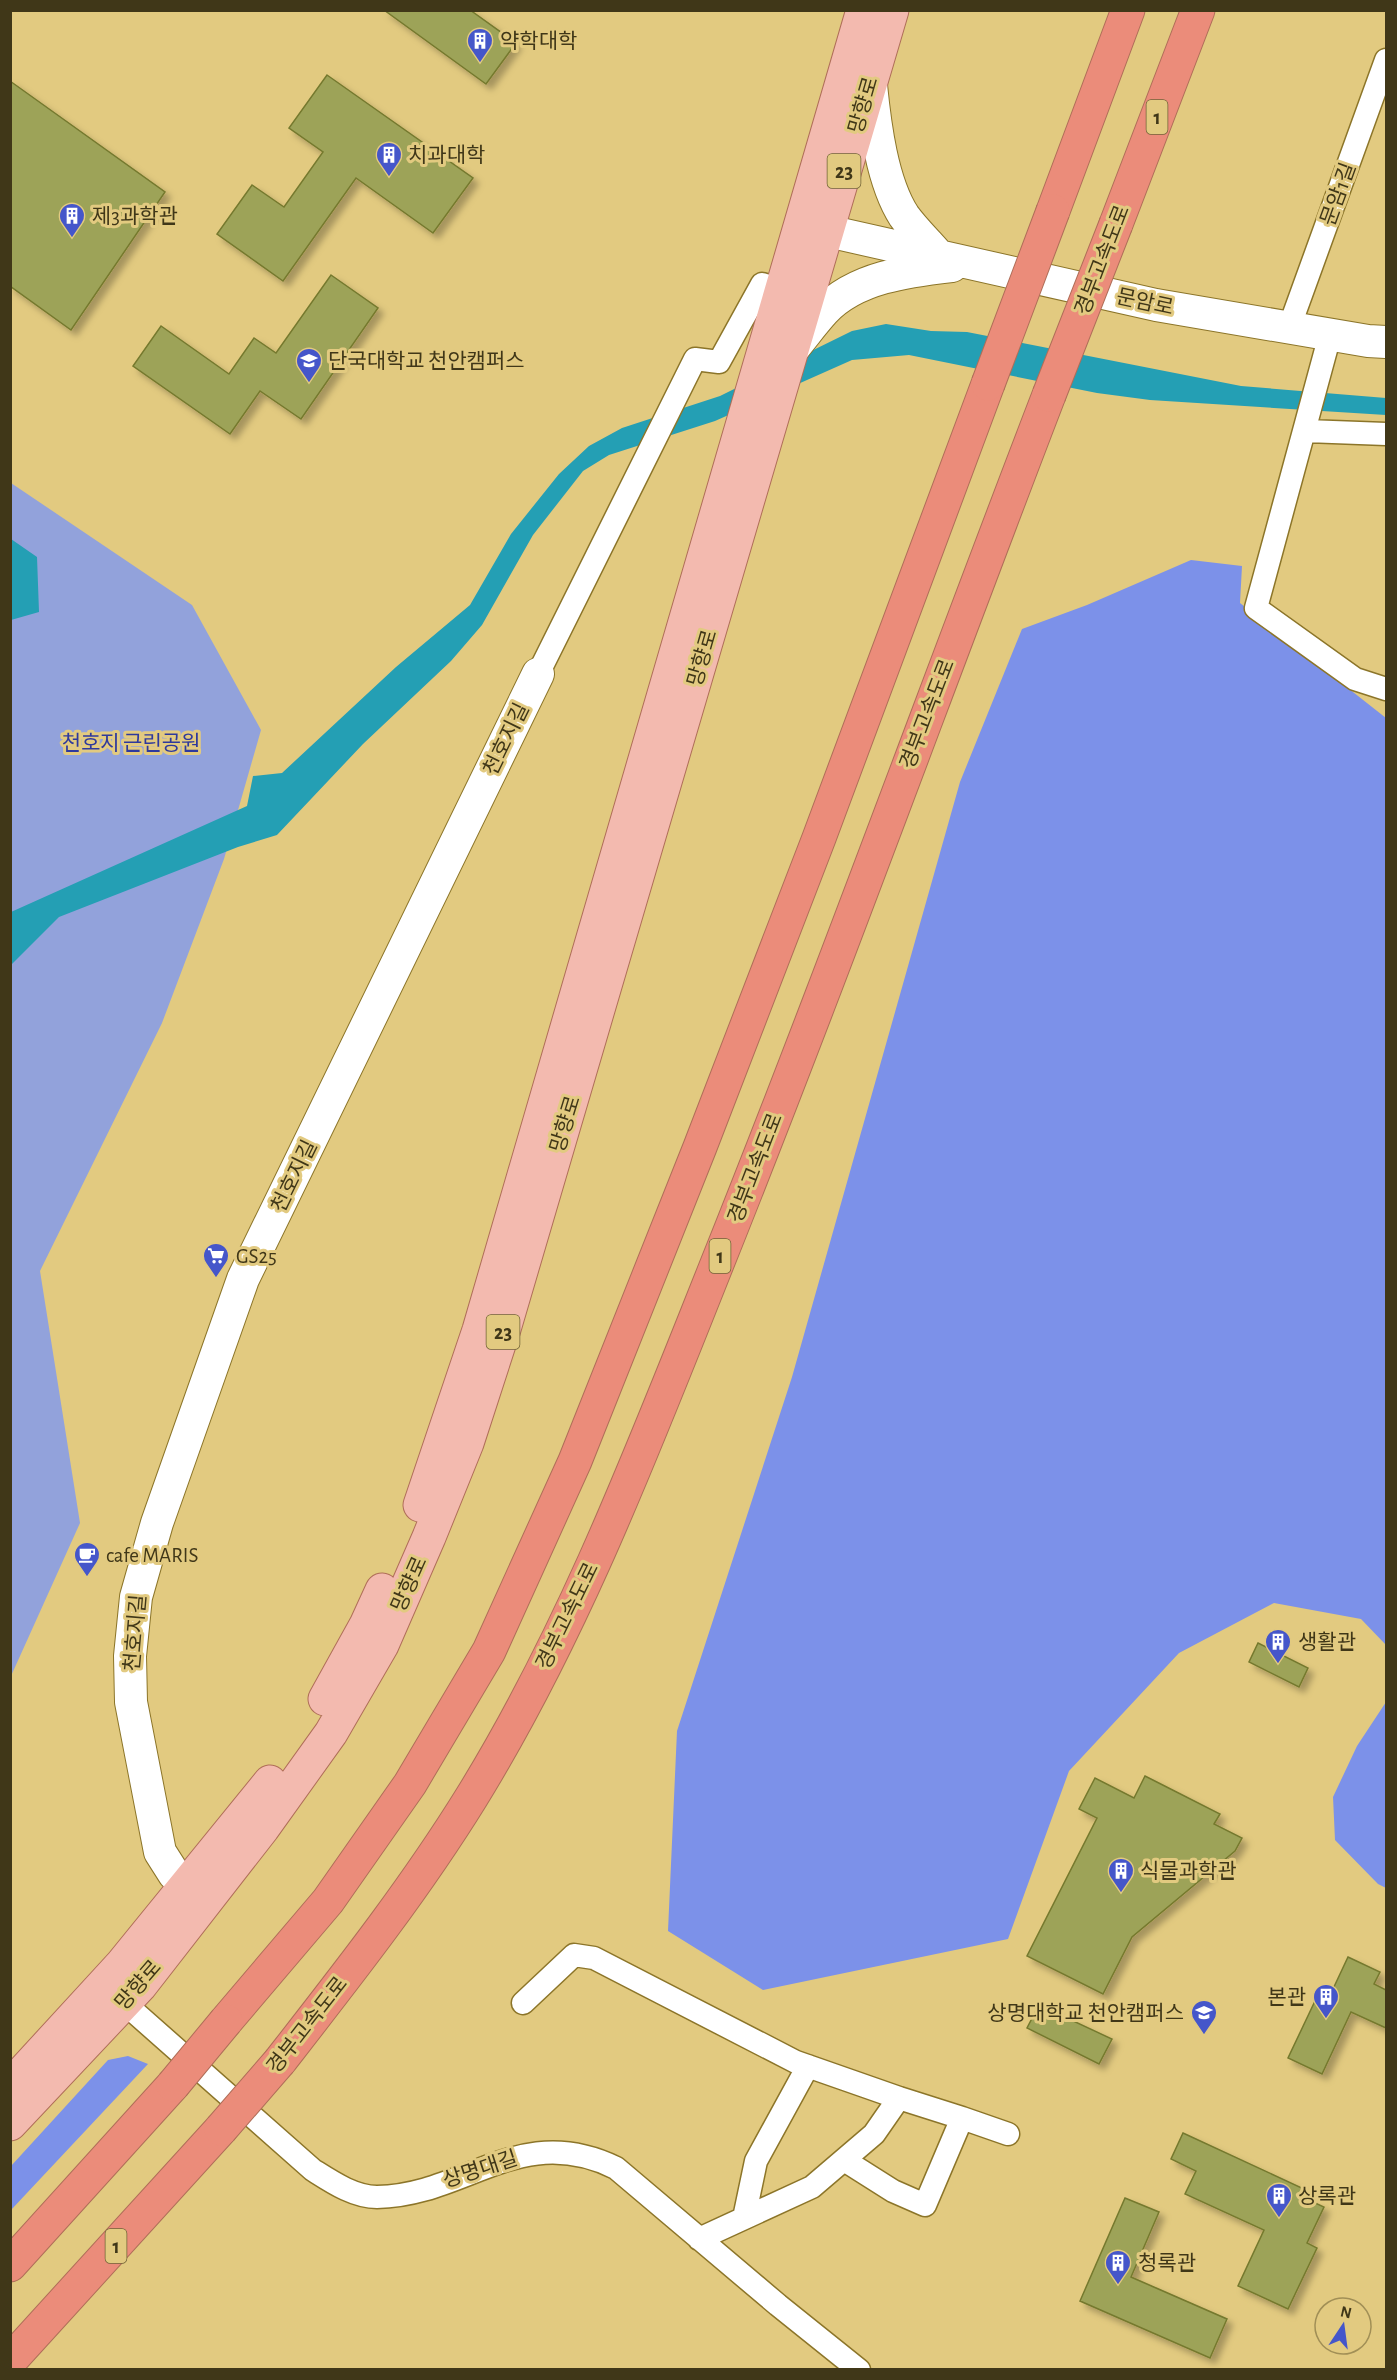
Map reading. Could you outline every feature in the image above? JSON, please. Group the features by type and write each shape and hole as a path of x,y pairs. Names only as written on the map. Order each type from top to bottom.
{"highway":[{"path":"10,2265 173,2085 328,1901 410,1784 489,1651 575,1461 700,1147 1128,10"},
{"name":"경부고속도로","path":"10,2361 280,2061 383,1929 471,1797 555,1647 635,1469 752,1176 1198,10"}],"main road":[{"name":"망향로","path":"10,2124 196,1893 332,1733 382,1645 466,1443 504,1329 770,428 791,339 794,294 814,227 863,10"},
{"name":"망향로","path":"814,227 870,81 892,10"},
{"name":"망향로","path":"196,1893 315,1718 366,1625 419,1507 479,1330 739,439 791,339"},
{"name":"망향로","path":"10,2086 114,1994"}],"street":[{"name":"문암1길","path":"1289,328 1386,60"},
{"path":"870,81 876,131 888,176 904,215 938,255"},
{"name":"문암로","path":"814,227 1156,305 1330,335 1386,342"},
{"path":"791,339 826,309 859,287 908,271 974,263"},
{"name":"천호지길","path":"196,1893 174,1874 160,1851 131,1702 130,1656 136,1597 156,1523 243,1279 538,674 637,480 695,359 719,362 762,284 794,294"},
{"path":"1330,335 1256,608 1355,679 1386,688"},
{"path":"1308,423 1386,434"},
{"path":"523,2003 574,1955 594,1958 807,2066 1008,2134"},
{"name":"상명대길","path":"114,1994 314,2170 344,2189 375,2197 412,2193 528,2154 560,2152 594,2158 616,2168 859,2370"},
{"path":"744,2218 756,2161 807,2066"},
{"path":"699,2239 812,2187 874,2134 899,2098"},
{"path":"844,2160 893,2191 925,2205 962,2118"}],"green space":[{"name":"천호지 근린공원","path":"11,483 192,605 261,730 224,859 162,1023 40,1271 80,1523 11,1676"}],"shaded area":[{"path":"886,324 931,331 967,332 1241,386 1386,398 1386,415 1150,400 1097,393 909,355 852,360 715,421 609,455 583,471 533,535 482,625 451,661 363,744 277,835 238,847 59,917 11,965 11,912 247,806 253,776 282,773 396,667 470,605 511,534 559,474 589,446 622,428 720,396 852,331"},
{"path":"11,539 37,557 39,612 11,620"},
{"path":"1191,560 1242,566 1240,603 1386,718 1386,1645 1361,1619 1274,1603 1179,1653 1069,1771 1008,1939 763,1990 668,1931 677,1731 792,1377 960,782 1022,629 1087,605"},
{"path":"1386,1702 1386,1888 1378,1884 1335,1840 1333,1797 1357,1746"},
{"path":"128,2056 148,2064 11,2210 11,2166 108,2060"}],"building":[{"name":"약학대학","path":"384,10 470,10 516,43 486,84"},
{"name":"치과대학","path":"327,75 473,178 433,233 356,178 283,281 217,234 252,185 284,207 323,152 289,128"},
{"name":"제3과학관","path":"10,81 165,192 71,330 10,286"},
{"path":"331,275 378,308 301,419 260,391 230,434 133,366 161,326 229,374 254,338 276,353"},
{"name":"생활관","path":"1258,1643 1308,1668 1299,1687 1249,1662"},
{"name":"식물과학관","path":"1145,1776 1220,1814 1214,1824 1242,1838 1235,1851 1132,1937 1103,1994 1027,1956 1097,1818 1079,1809 1095,1778 1134,1798"},
{"name":"본관","path":"1348,1957 1380,1972 1374,1984 1386,1990 1386,2028 1351,2012 1322,2074 1288,2058 1315,2001 1325,2006"},
{"path":"1039,2005 1112,2039 1099,2064 1027,2028"},
{"name":"상록관","path":"1183,2133 1304,2189 1300,2196 1324,2207 1307,2243 1317,2248 1288,2309 1238,2286 1264,2230 1185,2194 1196,2171 1171,2159"},
{"name":"청록관","path":"1125,2198 1159,2212 1131,2277 1227,2319 1210,2358 1080,2301"}],"place":[{"name":"약학대학","path":"480,64"},
{"name":"치과대학","path":"389,178"},
{"name":"제3과학관","path":"72,239"},
{"name":"단국대학교 천안캠퍼스","path":"309,384"},
{"name":"GS25","path":"216,1279"},
{"name":"cafe MARIS","path":"87,1578"},
{"name":"생활관","path":"1278,1665"},
{"name":"식물과학관","path":"1121,1894"},
{"name":"본관","path":"1326,2020"},
{"name":"상명대학교 천안캠퍼스","path":"1204,2036"},
{"name":"상록관","path":"1279,2219"},
{"name":"청록관","path":"1118,2286"}]}
